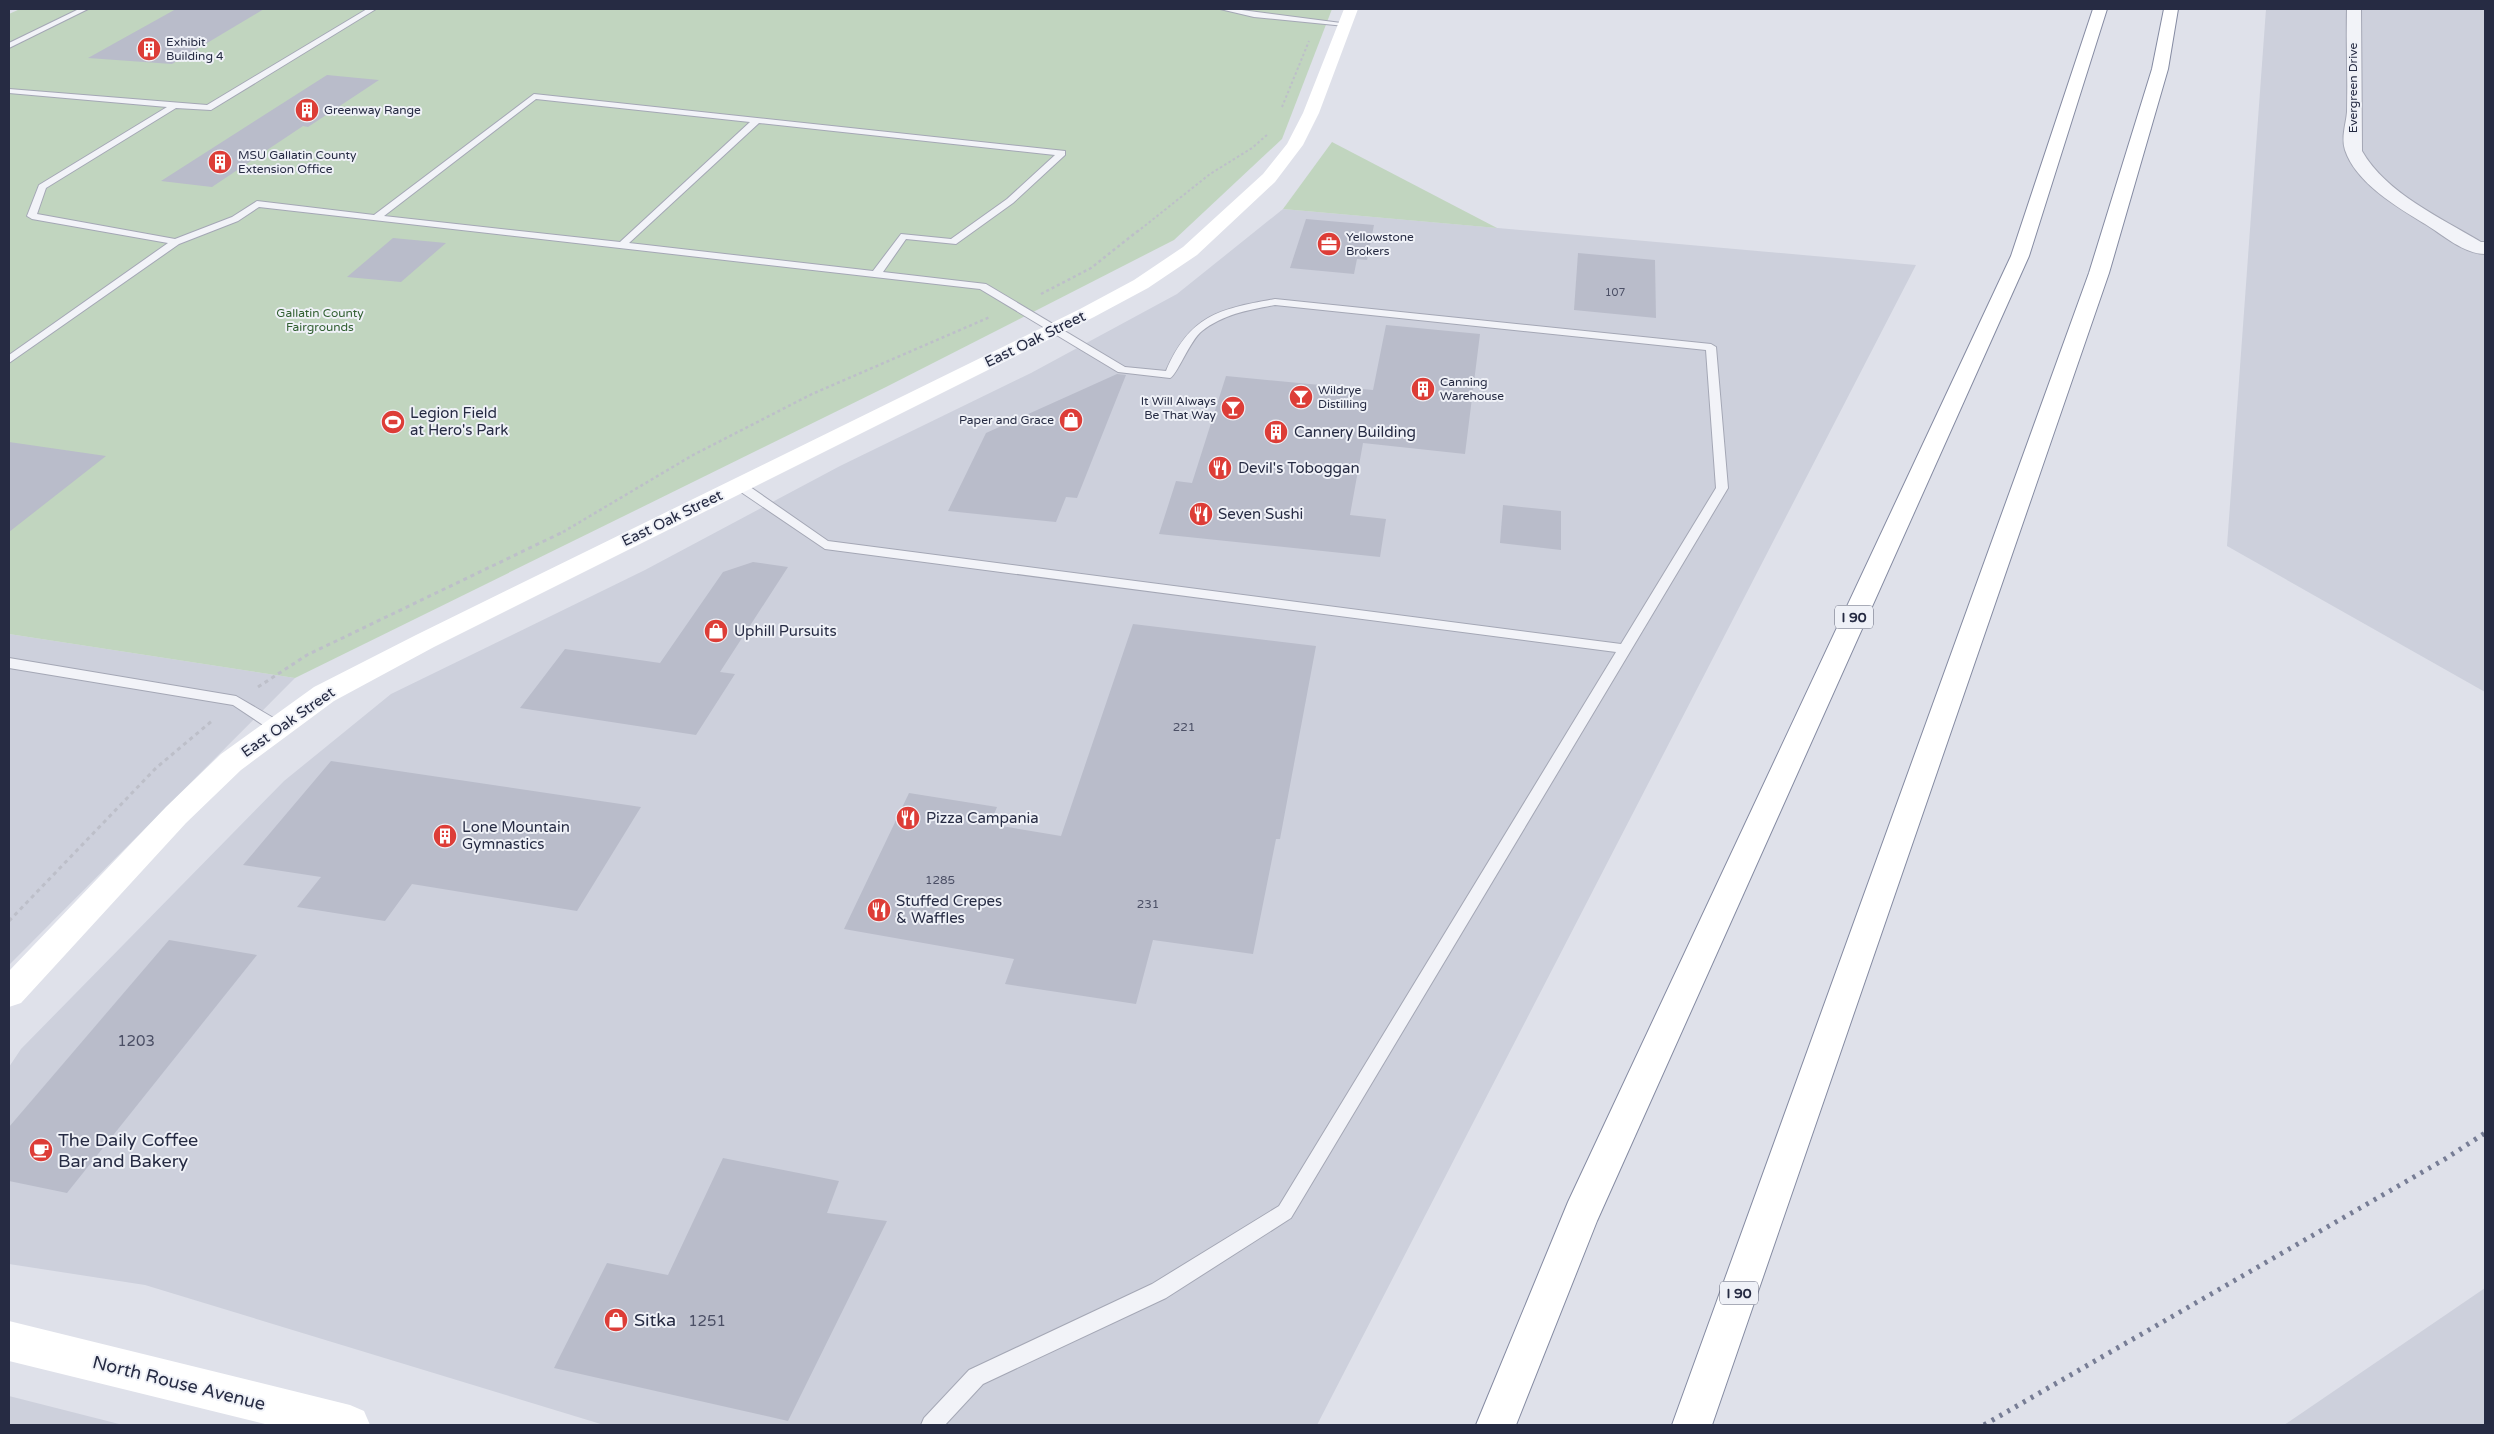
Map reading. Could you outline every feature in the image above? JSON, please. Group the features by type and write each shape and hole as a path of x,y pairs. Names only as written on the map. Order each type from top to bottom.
{"main road":[{"name":"East Oak Street","path":"9,993 176,815 231,762 277,726 324,694 425,641 1053,330 1141,284 1190,251 1269,178 1295,145 1311,112 1351,9"},
{"name":"I 90","path":"1496,1425 1581,1215 2020,256 2100,9"},
{"name":"I 90","path":"1692,1425 2099,273 2160,69 2171,9"},
{"name":"North Rouse Avenue","path":"9,1341 350,1425"}],"street":[{"name":"Evergreen Drive","path":"2354,9 2354,116 2352,134 2354,151 2363,165 2384,186 2424,215 2476,248 2485,248"}],"lane":[{"path":"9,46 84,9"},
{"path":"9,92 208,108 372,9"},
{"path":"1224,9 1254,15 1345,24"},
{"path":"377,217 534,96 1062,153 1037,181 1004,208 953,242 904,236 876,274"},
{"path":"176,105 42,187 32,216 176,242"},
{"path":"622,245 757,120"},
{"path":"9,360 176,242 236,219 258,204 983,286 1122,370 1170,375 1181,349 1198,329 1232,310 1275,302 1711,347 1722,488 1285,1212 1159,1291 976,1377 931,1425"},
{"path":"739,485 826,545 1625,649"},
{"path":"9,663 236,701 277,726"}],"path":[{"path":"1281,111 1316,21"},
{"path":"9,921 156,768 236,701 307,655 578,525 693,455 812,394 1017,307 1091,268 1210,174 1252,148 1274,129"}],"shaded area":[{"path":"2266,9 2485,9 2485,692 2227,546"},
{"path":"1283,209 1916,265 1317,1425 604,1425 145,1285 9,1264 9,1067 21,1049 284,781 391,694 645,570 840,466 1031,373 1177,294"},
{"path":"9,634 295,678 9,965"},
{"path":"2485,1288 2485,1425 2284,1425"},
{"path":"9,1396 123,1425 9,1425"}],"green space":[{"name":"Gallatin County Fairgrounds","path":"20,9 1332,9 1282,139 1174,240 886,387 295,678 9,634 9,14"},
{"path":"1332,142 1497,228 1283,209"}],"building":[{"path":"176,9 264,9 172,64 88,58"},
{"path":"327,75 379,80 308,127 303,126 212,187 161,181"},
{"name":"Yellowstone Brokers","path":"1306,219 1374,225 1367,260 1357,259 1354,274 1290,268"},
{"path":"393,238 446,243 401,282 347,277"},
{"path":"1578,253 1655,260 1656,318 1574,310"},
{"name":"Cannery Building","path":"1386,325 1480,334 1465,454 1363,443 1350,515 1386,519 1380,557 1159,534 1176,481 1192,483 1226,376 1373,390"},
{"path":"1117,374 1126,375 1077,498 1066,497 1056,522 948,511 986,433"},
{"path":"9,442 106,456 9,532"},
{"path":"1503,505 1561,511 1561,550 1500,543"},
{"path":"753,562 788,567 720,672 735,674 696,735 520,708 565,649 660,663 723,572"},
{"path":"1133,624 1316,646 1280,839 1276,839 1253,954 1153,940 1136,1004 1005,984 1014,959 844,929 909,793 997,807 990,824 1061,836"},
{"name":"Lone Mountain Gymnastics","path":"331,761 641,807 577,911 412,884 385,921 297,907 321,877 243,865"},
{"path":"169,940 257,955 67,1193 9,1181 9,1127"},
{"path":"723,1158 839,1181 827,1213 887,1221 788,1421 554,1368 607,1263 668,1275"}],"railway":[{"path":"1984,1425 2445,1159 2485,1133"}],"place":[{"name":"Exhibit Building 4","path":"149,49"},
{"name":"Greenway Range","path":"307,110"},
{"name":"MSU Gallatin County Extension Office","path":"220,162"},
{"name":"Yellowstone Brokers","path":"1329,244"},
{"name":"Canning Warehouse","path":"1423,389"},
{"name":"Wildrye Distilling","path":"1301,397"},
{"name":"It Will Always Be That Way","path":"1233,408"},
{"name":"Paper and Grace","path":"1071,420"},
{"name":"Legion Field at Hero's Park","path":"393,422"},
{"name":"Cannery Building","path":"1276,432"},
{"name":"Devil's Toboggan","path":"1220,468"},
{"name":"Seven Sushi","path":"1201,514"},
{"name":"Uphill Pursuits","path":"716,631"},
{"name":"Pizza Campania","path":"908,818"},
{"name":"Lone Mountain Gymnastics","path":"445,836"},
{"name":"Stuffed Crepes & Waffles","path":"879,910"},
{"name":"The Daily Coffee Bar and Bakery","path":"41,1150"},
{"name":"Sitka","path":"616,1320"}]}
